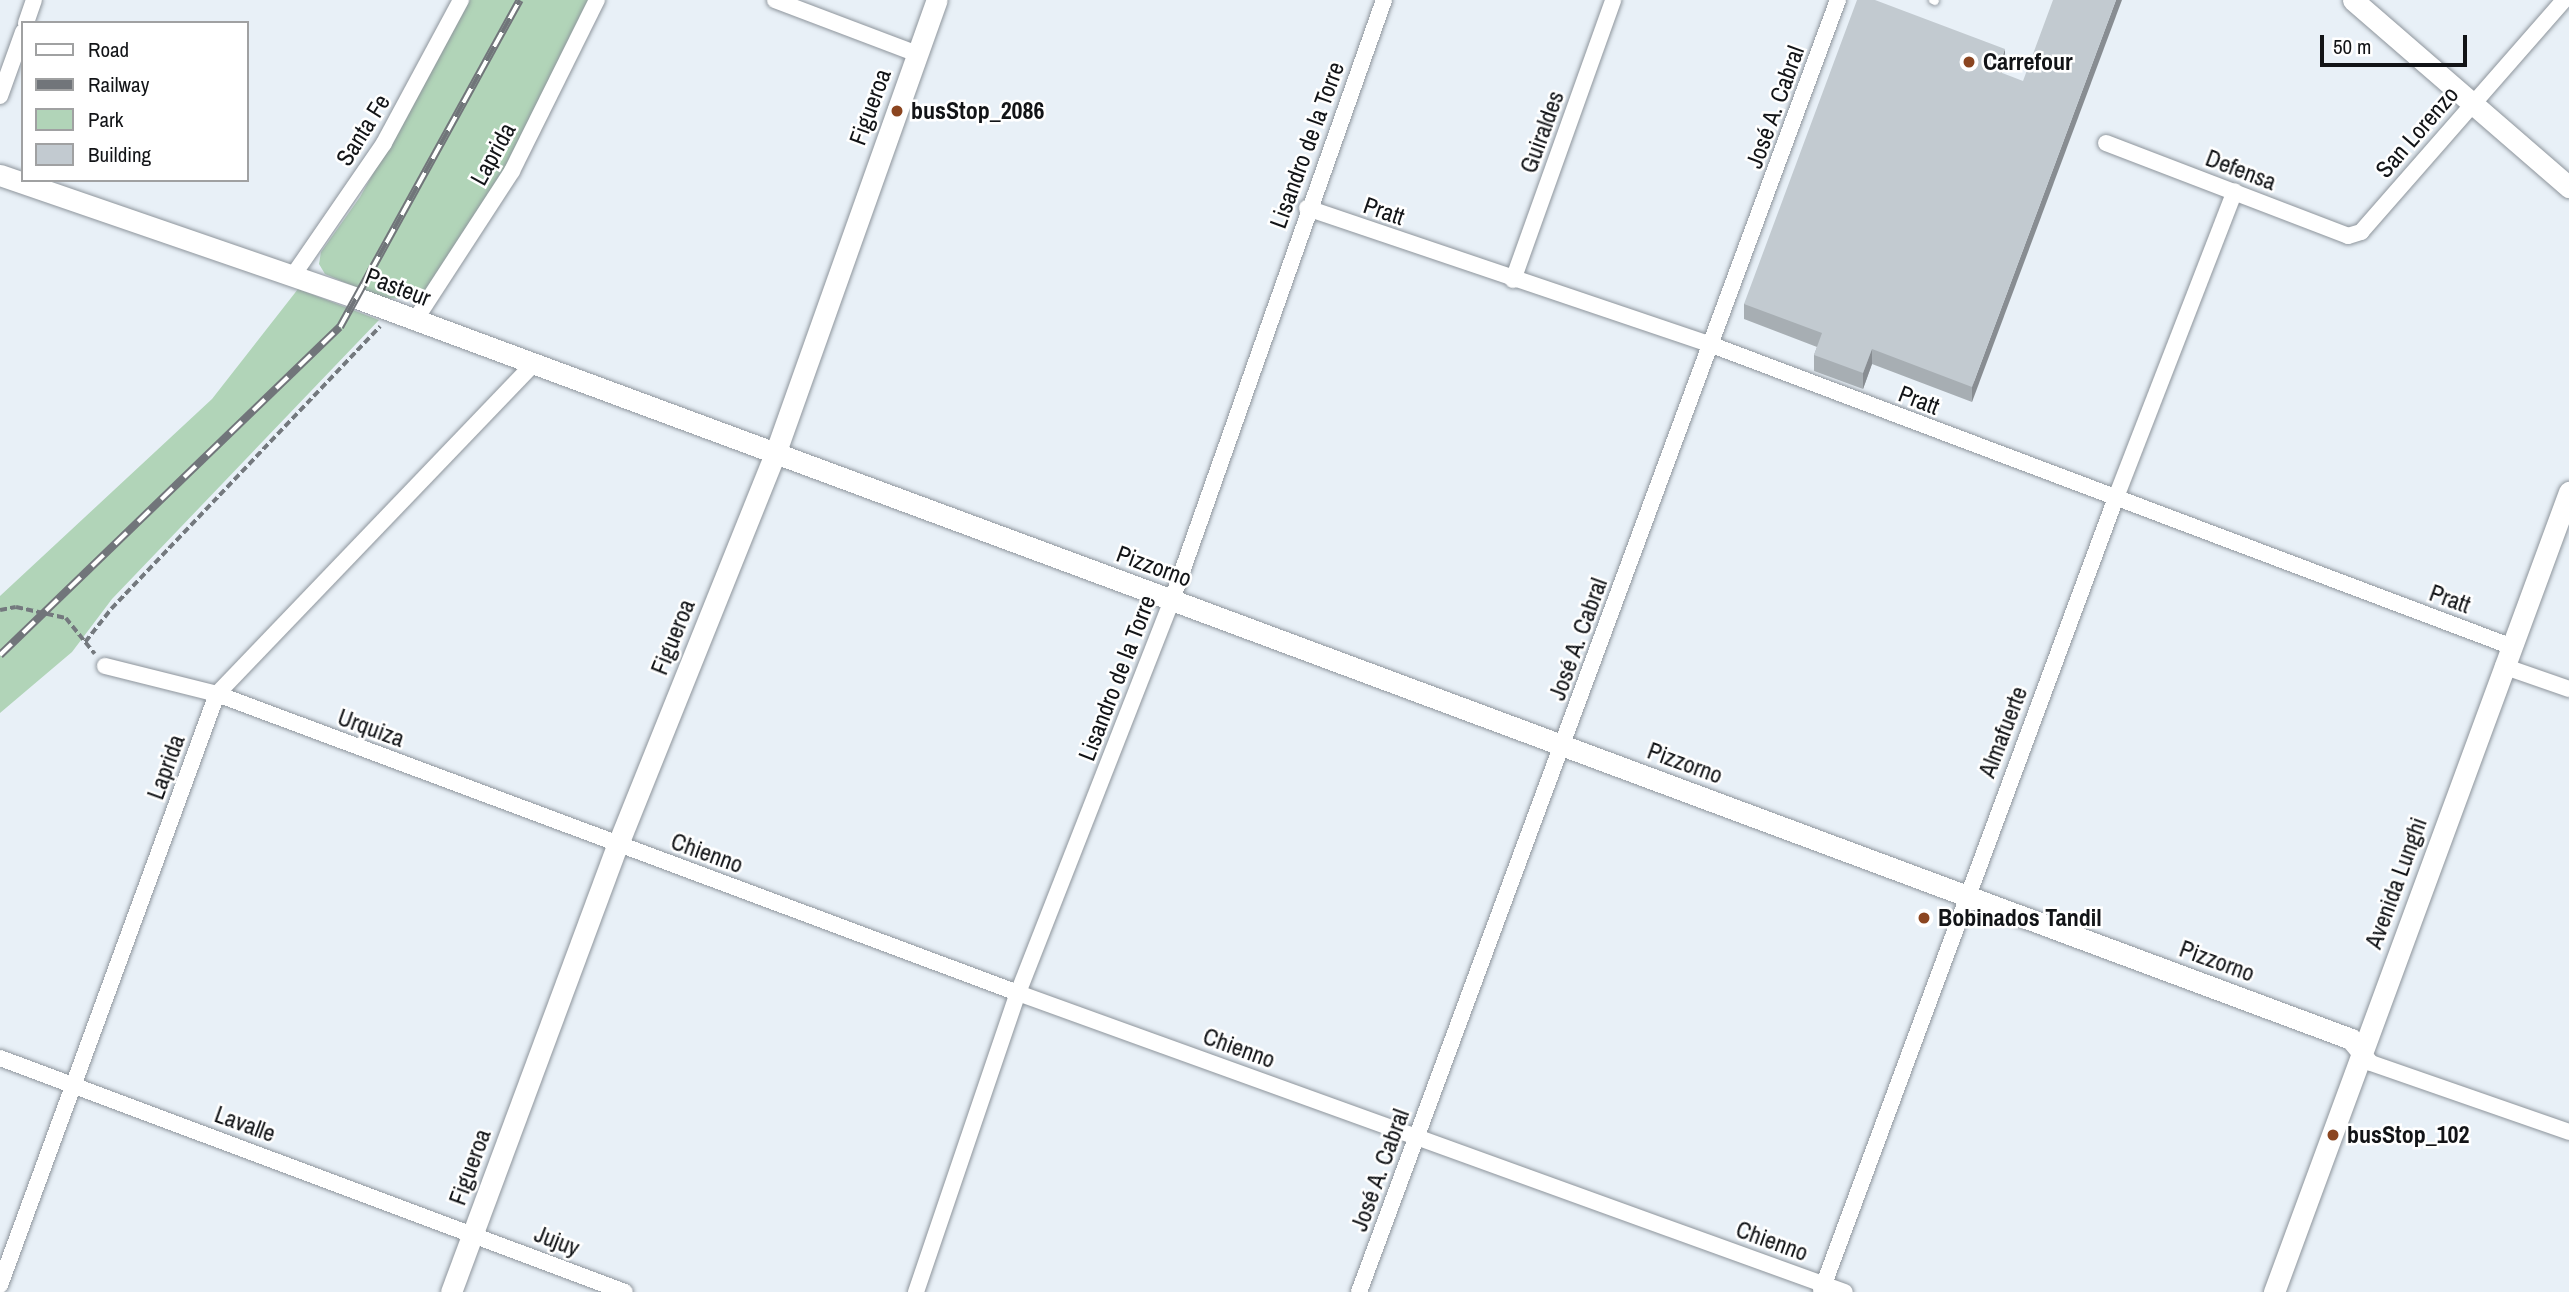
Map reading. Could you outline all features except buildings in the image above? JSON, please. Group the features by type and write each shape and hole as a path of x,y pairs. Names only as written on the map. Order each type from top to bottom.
{"street":[{"path":"27,21 34,0"},
{"name":"Santa Fe","path":"292,277 384,143 461,0"},
{"name":"Laprida","path":"414,322 512,171 597,0"},
{"path":"775,0 917,54"},
{"name":"Figueroa","path":"451,1292 618,844 775,454 937,0"},
{"name":"Lisandro de la Torre","path":"916,1292 1018,993 1172,600 1307,208 1384,0"},
{"name":"Guiraldes","path":"1513,280 1613,0"},
{"name":"José A. Cabral","path":"1359,1292 1838,0"},
{"path":"2353,0 2569,187"},
{"name":"San Lorenzo","path":"2361,232 2564,0"},
{"path":"0,96 21,38"},
{"name":"Defensa","path":"2106,143 2348,236 2361,232"},
{"name":"Pasteur","path":"0,175 393,313 775,454"},
{"name":"Almafuerte","path":"1822,1288 2115,500 2235,191"},
{"name":"Pratt","path":"1307,208 1513,280 1712,345 2115,500 2510,646"},
{"name":"Laprida","path":"0,1285 217,694 533,364"},
{"name":"Pizzorno","path":"775,454 2351,1039 2371,1063 2569,1132"},
{"name":"Avenida Lunghi","path":"2274,1292 2569,492"},
{"name":"Urquiza","path":"105,666 217,694 618,844"},
{"path":"2504,666 2569,689"},
{"name":"Chienno","path":"618,844 1018,993 1416,1136 1822,1288 1845,1292"},
{"name":"Lavalle","path":"0,1058 473,1233"},
{"name":"Jujuy","path":"473,1233 625,1292"}],"path":[{"path":"85,642 128,590 393,313"},
{"path":"0,610 16,607 66,618 105,666"}],"green space":[{"path":"470,0 589,0 507,165 424,293 407,299 381,298 325,274 319,264 321,252 360,197"},
{"path":"298,289 379,320 112,599 72,652 0,713 0,596 212,399"}],"railway":[{"path":"0,655 340,327 520,0"}],"place":[{"name":"Carrefour","path":"1969,62"},
{"name":"busStop_2086","path":"897,111"},
{"name":"Bobinados Tandil","path":"1924,918"},
{"name":"busStop_102","path":"2333,1135"}]}
